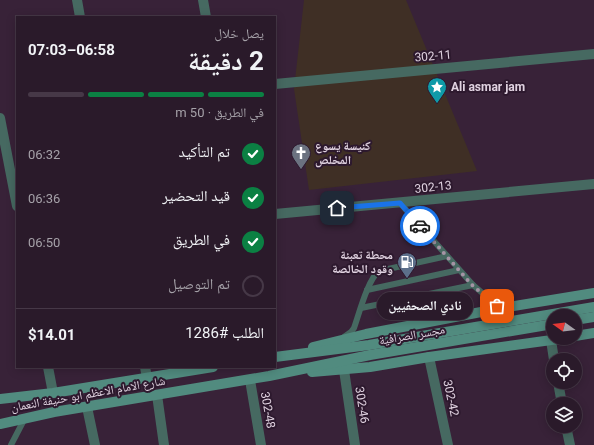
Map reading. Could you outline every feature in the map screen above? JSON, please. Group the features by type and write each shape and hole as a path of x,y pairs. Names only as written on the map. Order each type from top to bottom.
{"main road":[{"path":"277,357 366,334 502,308 594,293"},
{"name":"مجسر الصرافية","path":"370,350 594,307"},
{"path":"582,319 594,317"},
{"name":"مجسر الصرافية","path":"370,350 546,325"},
{"path":"582,335 594,333"},
{"path":"282,374 370,367 546,341"},
{"path":"277,357 370,350"},
{"name":"شارع الامام الاعظم ابو حنيفة النعمان","path":"0,424 54,412 282,374 370,350"},
{"name":"شارع الامام الاعظم ابو حنيفة النعمان","path":"0,399 53,393 207,368"}],"street":[{"path":"77,0 80,16"},
{"path":"203,0 206,16"},
{"name":"302-11","path":"276,84 594,54"},
{"path":"0,118 16,201"},
{"name":"302-13","path":"276,214 594,184"},
{"name":"302-42","path":"429,357 448,445"},
{"path":"48,368 53,393"},
{"path":"145,368 147,378"},
{"name":"302-46","path":"344,370 355,445"},
{"name":"302-48","path":"250,380 261,445"},
{"path":"157,394 164,445"},
{"path":"87,407 95,445"},
{"path":"567,433 570,445"}],"lane":[{"path":"400,203 472,285 502,308"},
{"path":"339,340 352,330 372,278 379,271 446,256"},
{"path":"367,290 459,270"},
{"path":"361,308 472,285"},
{"path":"10,445 25,418"}],"shaded area":[{"path":"304,0 406,0 477,171 309,190 294,89"}],"way so far":[{"path":"420,226 472,285 497,306"}],"place":[{"name":"Ali asmar jam","path":"437,104"},
{"name":"كنيسة يسوع المخلص","path":"301,170"},
{"name":"محطة تعبئة وقود الخالصة","path":"407,279"},
{"name":"نادي الصحفيين","path":"497,306"}],"route":[{"path":"337,208 400,203 420,226"}]}
